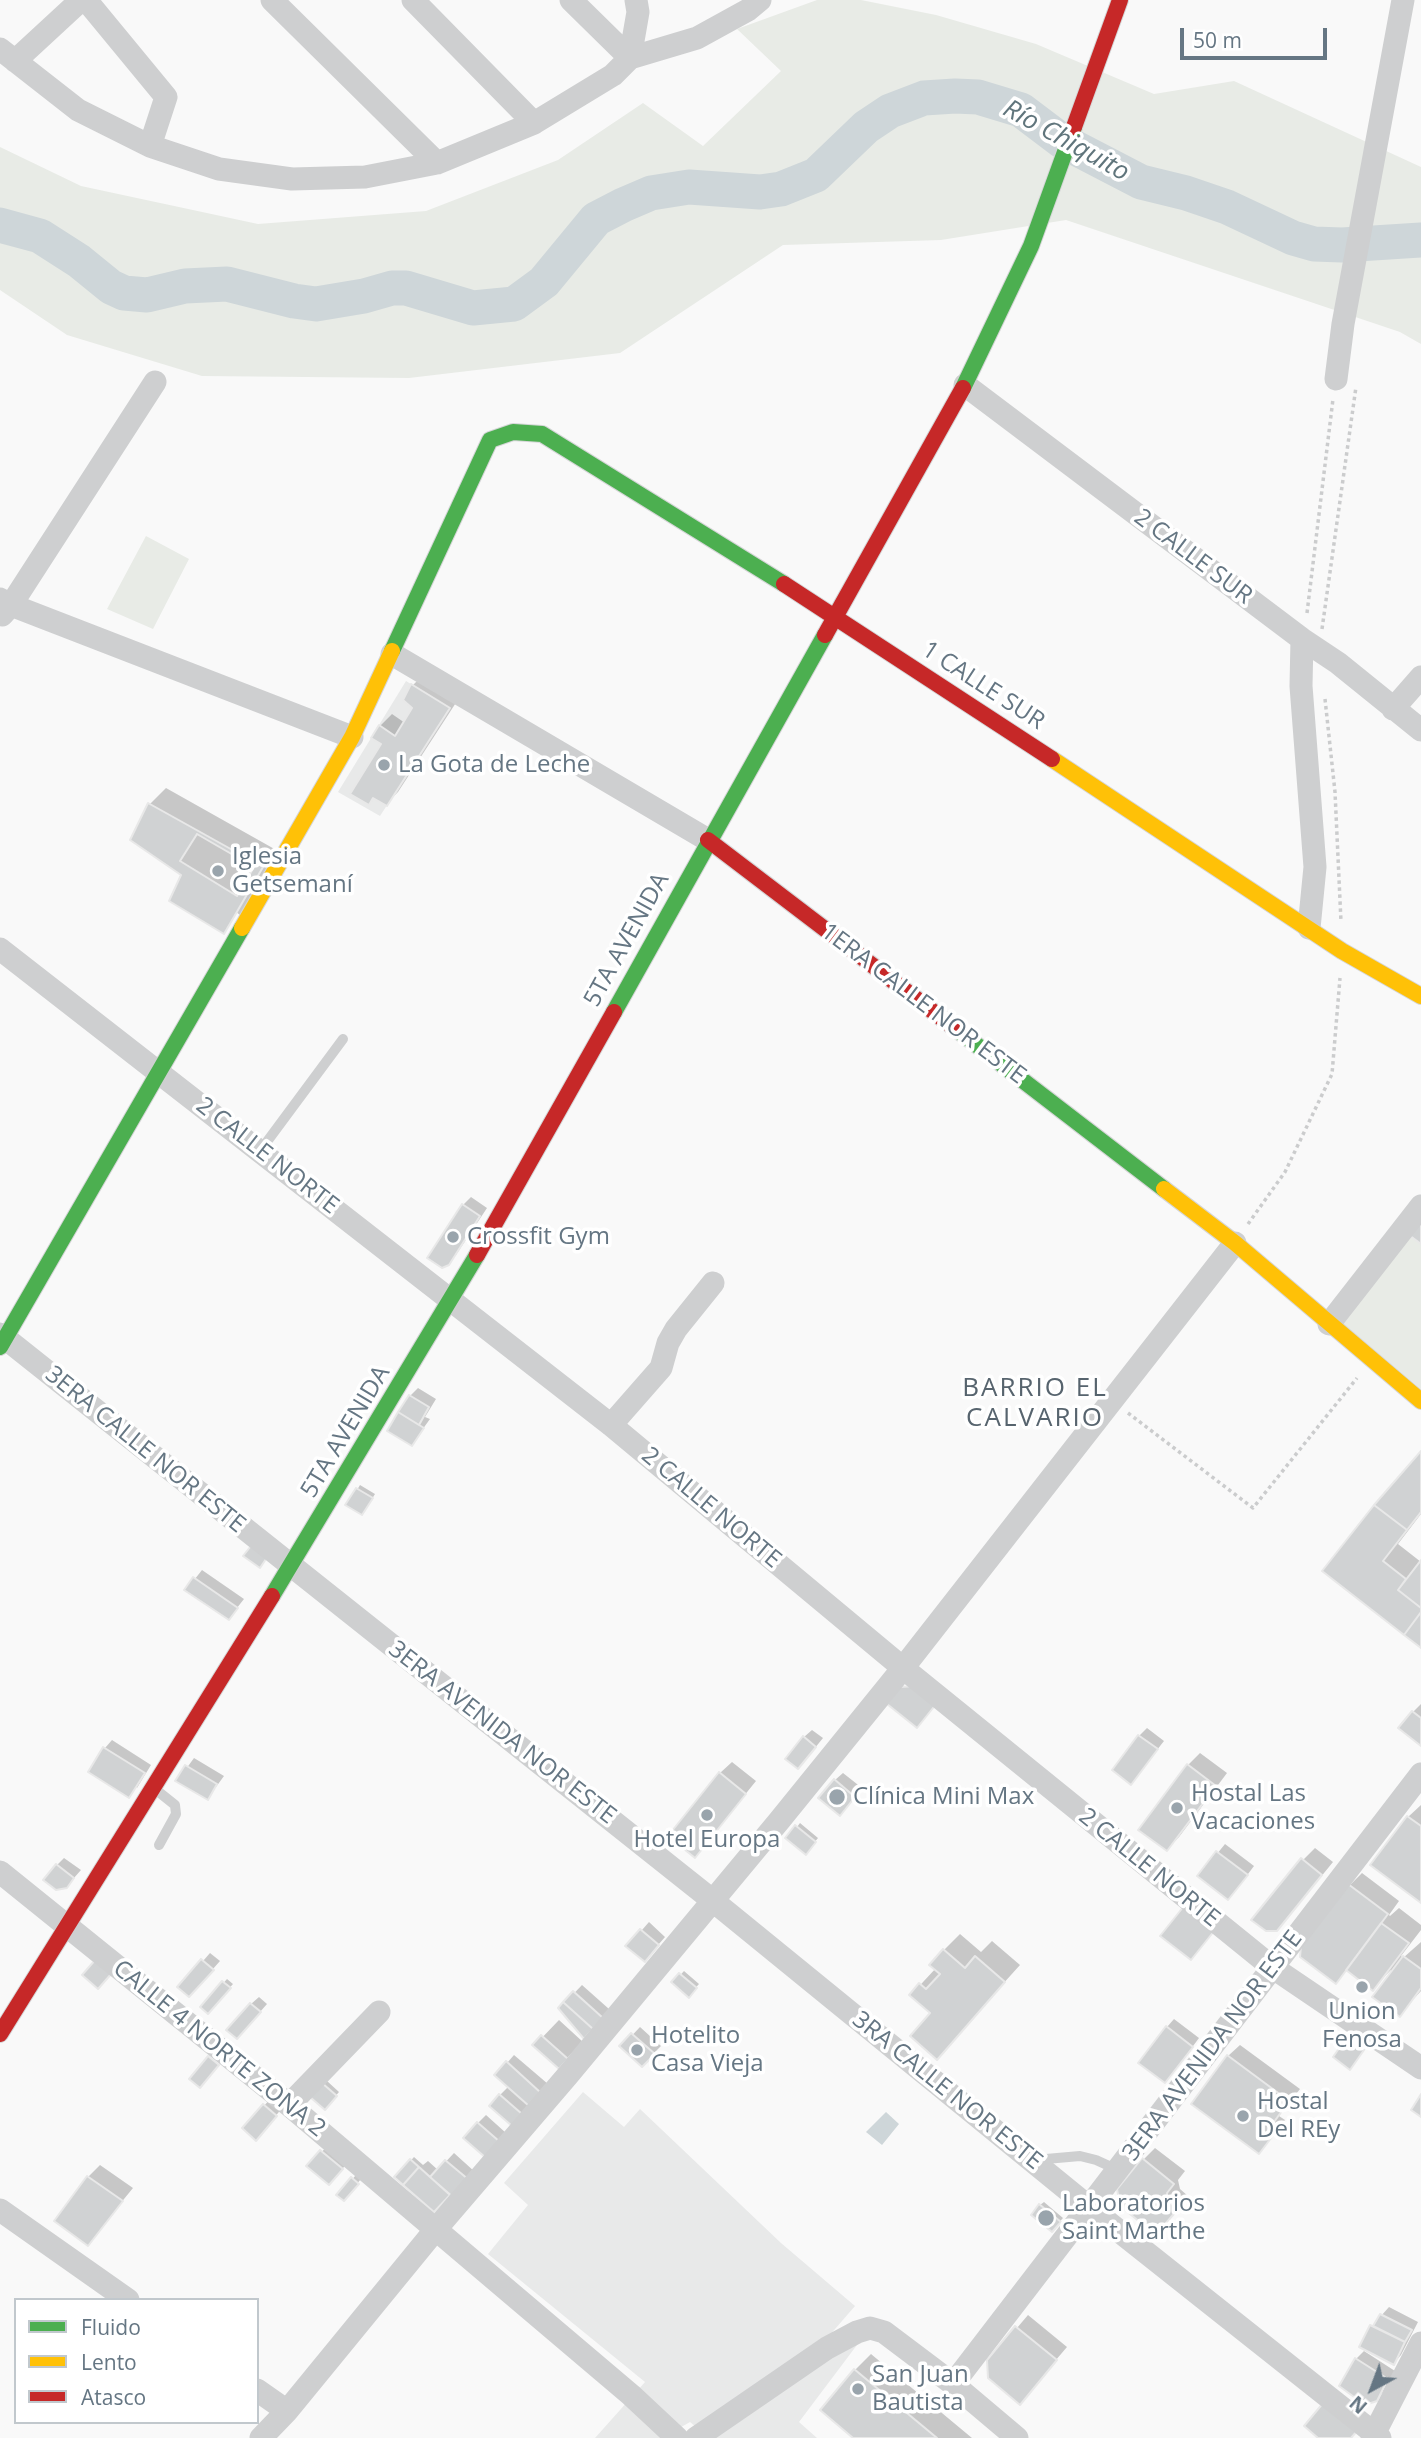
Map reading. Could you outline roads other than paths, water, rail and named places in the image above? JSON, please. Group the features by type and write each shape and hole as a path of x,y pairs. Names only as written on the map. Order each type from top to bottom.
{"street":[{"path":"80,0 8,55 78,110 150,146 219,169 292,179 365,177 437,163 534,123 613,75 630,58 696,38 748,10 760,0"},
{"path":"86,0 166,97 150,146"},
{"path":"272,0 437,163"},
{"path":"413,0 534,123"},
{"path":"571,0 630,58"},
{"path":"630,58 638,12 636,0"},
{"name":"5TA AVENIDA","path":"0,2034 291,1566 452,1300 965,385 1031,246 1120,0"},
{"path":"1336,379 1343,324 1403,0"},
{"path":"155,382 4,607 352,737"},
{"name":"2 CALLE SUR","path":"965,385 1302,639 1338,663 1421,730"},
{"name":"1 CALLE SUR","path":"392,654 490,440 513,432 542,435 836,616 1342,951 1421,996"},
{"path":"1302,639 1301,686 1315,867 1309,928"},
{"path":"2,1340 352,737 392,654"},
{"name":"1ERA CALLE NOR ESTE","path":"392,654 708,841 1235,1243 1421,1401"},
{"path":"1393,709 1421,677"},
{"name":"2 CALLE NORTE","path":"0,949 611,1426 903,1668 1272,1967 1421,2068"},
{"path":"1329,1324 1421,1206"},
{"path":"261,2438 287,2411 436,2229 568,2076 903,1668 1235,1243"},
{"path":"611,1426 661,1368 668,1343 676,1329 713,1283"},
{"name":"3ERA CALLE NOR ESTE","path":"2,1340 291,1566"},
{"name":"3ERA AVENIDA NOR ESTE","path":"291,1566 712,1900"},
{"name":"3ERA AVENIDA NOR ESTE","path":"953,2384 1421,1773"},
{"name":"CALLE 4 NORTE ZONA 2","path":"0,1872 289,2105 631,2395 677,2438"},
{"name":"3RA CALLE NOR ESTE","path":"712,1900 1376,2437"},
{"path":"289,2105 379,2012"},
{"path":"0,2210 125,2298"},
{"path":"696,2438 827,2348 870,2328 884,2332 953,2384 1017,2438"},
{"path":"1376,2437 1421,2343"},
{"path":"259,2391 287,2411"}],"lane":[{"path":"260,1151 343,1039"},
{"path":"153,1787 175,1805 176,1814 159,1846"},
{"path":"1036,2163 1046,2159 1080,2156 1118,2170"}],"waterway":[{"name":"Río Chiquito","path":"0,225 40,236 79,261 111,287 124,293 147,295 185,286 227,284 316,304 392,288 406,288 473,308 514,304 544,282 596,219 623,205 651,193 689,187 760,192 781,189 816,175 866,127 890,111 924,98 955,96 978,97 1021,110 1062,141 1141,182 1227,207 1293,238 1314,244 1342,245 1421,240"}],"place":[{"name":"La Gota de Leche","path":"384,765"},
{"name":"Iglesia Getsemaní","path":"218,871"},
{"name":"Crossfit Gym","path":"453,1237"},
{"name":"Clínica Mini Max","path":"837,1797"},
{"name":"Hostal Las Vacaciones","path":"1177,1808"},
{"name":"Hotel Europa","path":"707,1815"},
{"name":"Union Fenosa","path":"1362,1987"},
{"name":"Hotelito Casa Vieja","path":"637,2050"},
{"name":"Hostal Del REy","path":"1243,2116"},
{"name":"Laboratorios Saint Marthe","path":"1046,2218"},
{"name":"San Juan Bautista","path":"858,2389"}],"district":[{"name":"BARRIO EL CALVARIO","path":"1035,1404"}]}
